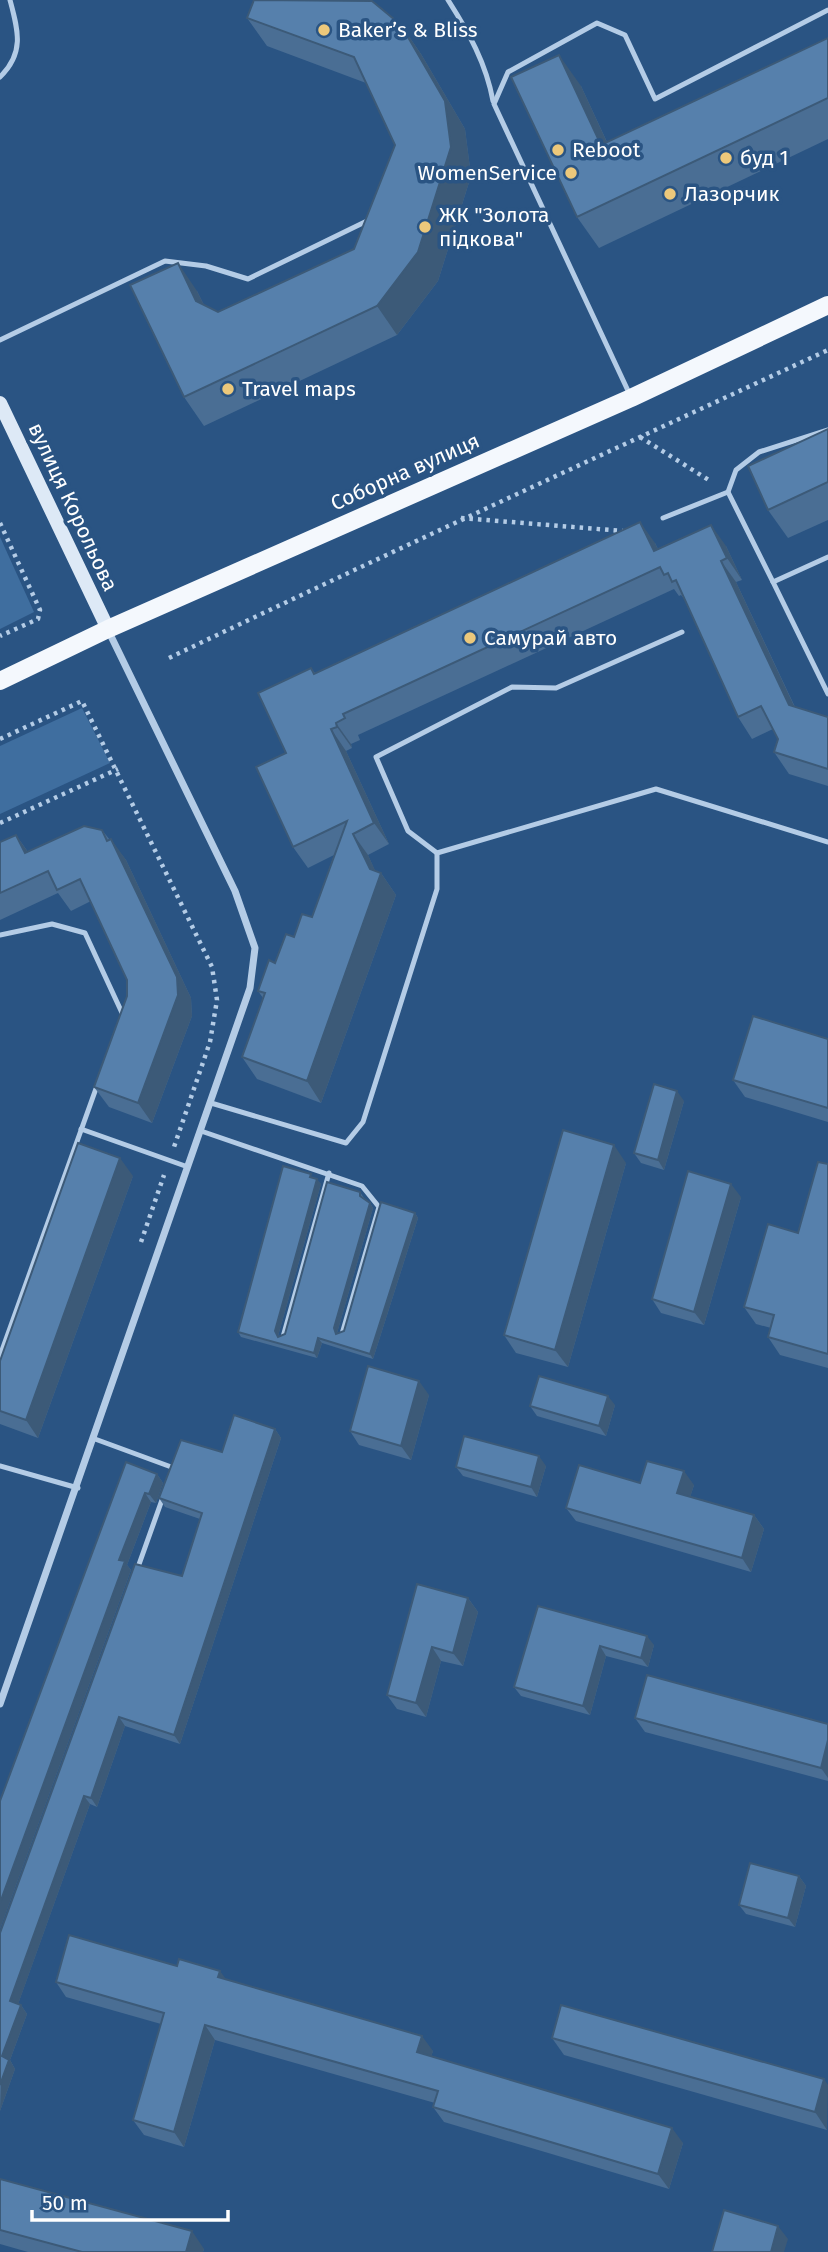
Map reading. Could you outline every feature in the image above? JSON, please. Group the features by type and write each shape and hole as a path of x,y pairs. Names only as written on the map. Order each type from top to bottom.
{"main road":[{"name":"Соборна вулиця","path":"0,681 107,629 631,398 828,305"}],"street":[{"name":"вулиця Корольова","path":"0,403 107,629"},
{"path":"0,1704 78,1488 250,988 254,947 235,891 107,629"}],"lane":[{"path":"0,77 18,52 19,33 10,0"},
{"path":"448,0 470,34 488,73 494,104 631,398"},
{"path":"494,104 508,72 597,23 625,35 655,99 828,10"},
{"path":"0,340 165,261 206,267 248,279 373,218"},
{"path":"828,430 759,452 736,470 728,492 828,694"},
{"path":"663,518 728,492"},
{"path":"773,582 828,557"},
{"path":"437,853 408,831 376,757 512,687 556,688 682,632"},
{"path":"437,853 656,789 828,842"},
{"path":"211,1102 346,1143 363,1122 433,902 437,889 437,853"},
{"path":"0,935 52,924 85,933 124,1013 119,1026"},
{"path":"0,1356 100,1077"},
{"path":"81,1129 188,1167"},
{"path":"201,1131 362,1186 379,1207 342,1334"},
{"path":"283,1337 328,1173"},
{"path":"95,1439 174,1468 169,1481"},
{"path":"0,1466 78,1488"},
{"path":"132,1584 164,1494"}],"path":[{"path":"169,658 460,518 560,476 828,351"},
{"path":"640,437 728,492"},
{"path":"460,518 485,522 520,521 609,532 643,530 663,518"},
{"path":"0,523 40,610 38,619 0,636"},
{"path":"0,739 82,701 118,769 212,967 217,1000 210,1042 138,1250"},
{"path":"0,823 118,769"}],"shaded area":[{"path":"0,537 34,612 0,629"},
{"path":"82,708 110,763 0,814 0,746"}],"building":[{"name":"ЖК \"Золота підкова\"","path":"254,0 372,1 401,25 445,101 451,147 418,252 377,306 184,397 130,285 178,263 196,301 218,312 354,249 395,145 354,57 247,18"},
{"path":"828,38 828,98 577,217 511,77 559,55 601,145"},
{"path":"828,429 828,482 768,510 748,466"},
{"path":"640,522 654,551 711,525 727,558 721,561 789,705 828,717 828,769 774,752 778,739 761,706 738,717 676,580 672,582 668,573 664,575 660,567 343,714 345,718 336,723 337,727 331,729 374,823 353,834 370,869 381,873 307,1081 242,1057 265,993 258,991 269,960 275,963 286,934 294,937 302,914 312,917 347,821 293,847 256,767 286,753 258,693 311,668 314,674"},
{"path":"84,826 102,830 107,841 111,839 177,977 178,995 138,1103 94,1087 127,996 127,980 80,879 57,890 48,871 0,893 0,842 16,835 25,853"},
{"path":"753,1016 828,1039 828,1108 733,1080"},
{"path":"654,1084 677,1091 658,1160 634,1153"},
{"path":"563,1130 614,1145 555,1350 504,1335"},
{"path":"78,1143 120,1158 26,1420 0,1411 0,1361"},
{"path":"818,1162 828,1164 828,1354 768,1337 774,1315 744,1307 768,1224 798,1233"},
{"path":"283,1166 311,1174 310,1177 317,1179 275,1331 278,1337 285,1334 327,1182 360,1192 360,1196 370,1203 334,1328 336,1334 344,1331 381,1202 415,1213 370,1354 318,1338 314,1353 238,1332"},
{"path":"688,1171 731,1184 694,1312 652,1299"},
{"path":"368,1366 419,1381 401,1446 350,1431"},
{"path":"539,1376 608,1396 599,1426 530,1406"},
{"path":"234,1415 275,1429 174,1735 119,1717 91,1798 84,1796 10,2001 21,2005 2,2056 9,2060 0,2085 0,1933 135,1564 182,1576 202,1513 159,1498 181,1440 222,1452"},
{"path":"464,1436 539,1456 531,1487 456,1467"},
{"path":"647,1461 684,1471 677,1493 754,1515 742,1558 566,1508 579,1465 640,1483"},
{"path":"126,1462 157,1474 149,1494 145,1493 119,1560 125,1561 0,1903 0,1801"},
{"path":"417,1584 468,1598 453,1653 432,1647 416,1703 387,1695"},
{"path":"538,1606 647,1636 641,1658 600,1646 583,1706 514,1687"},
{"path":"647,1675 828,1724 828,1740 821,1768 635,1718"},
{"path":"750,1863 799,1876 788,1918 739,1905"},
{"path":"69,1935 177,1966 179,1959 220,1971 218,1977 422,2036 417,2052 672,2128 658,2174 433,2107 438,2091 205,2025 174,2132 133,2120 164,2013 56,1982"},
{"path":"561,2005 824,2079 815,2112 552,2038"},
{"path":"0,2179 192,2231 186,2252 82,2252 0,2230"},
{"path":"724,2210 778,2226 771,2252 712,2252"}],"place":[{"name":"Bakerʼs & Bliss","path":"324,30"},
{"name":"Reboot","path":"558,150"},
{"name":"буд 1","path":"726,158"},
{"name":"WomenService","path":"571,173"},
{"name":"Лазорчик","path":"670,194"},
{"name":"ЖК \"Золота підкова\"","path":"425,227"},
{"name":"Travel maps","path":"228,389"},
{"name":"Самурай авто","path":"470,638"}]}
